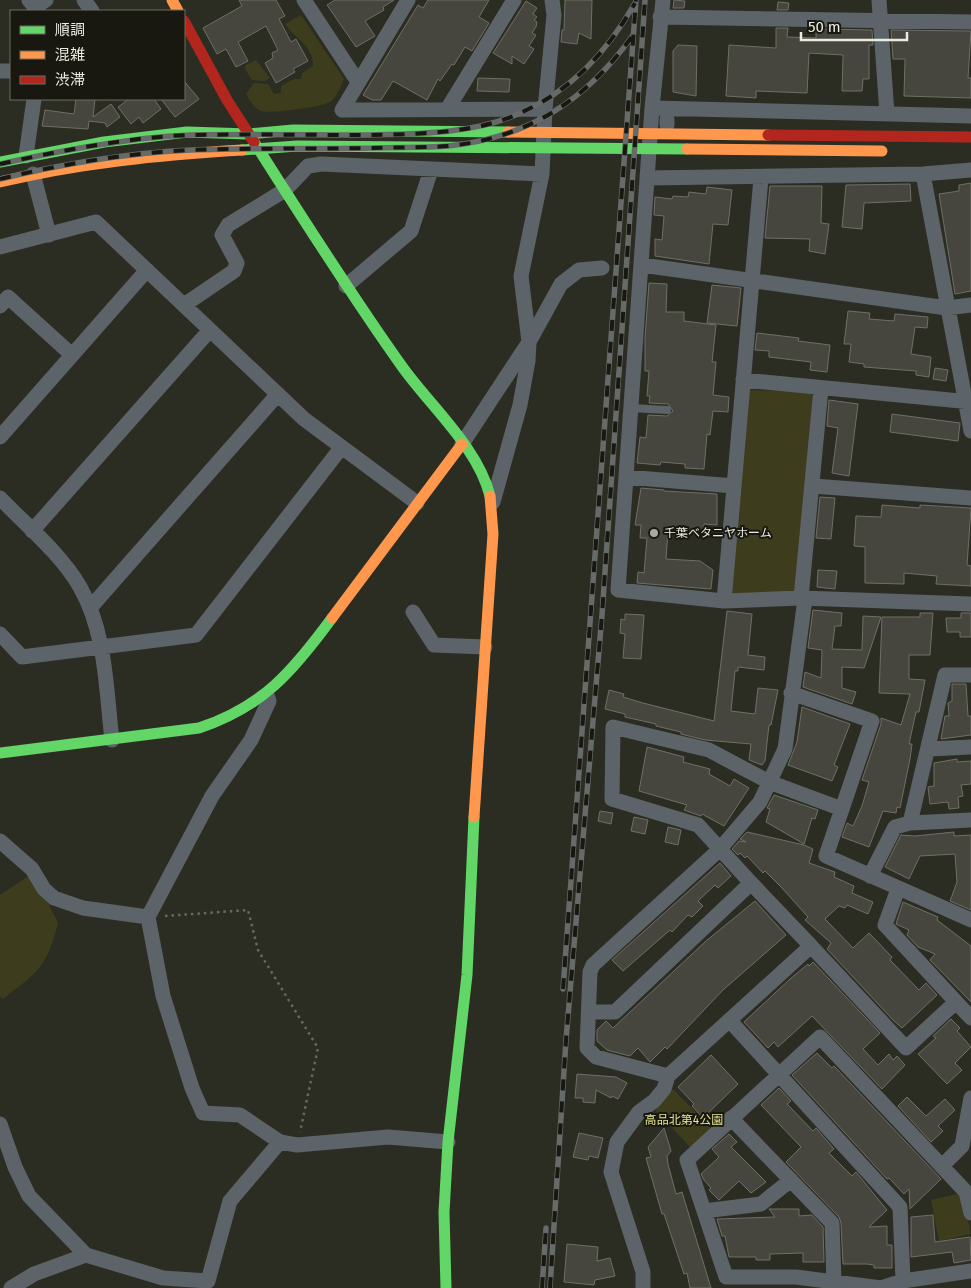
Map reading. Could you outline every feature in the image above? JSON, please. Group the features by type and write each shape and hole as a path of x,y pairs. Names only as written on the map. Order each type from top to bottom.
{"street":[{"path":"30,0 35,6 46,0"},
{"path":"304,0 358,82"},
{"path":"408,0 342,110 545,109"},
{"path":"448,108 514,0"},
{"path":"492,506 524,387 529,342 521,276 542,174 545,109 554,15 552,0"},
{"path":"663,0 652,108 618,590 724,601 803,598 971,604"},
{"path":"879,0 887,114"},
{"path":"660,17 971,22"},
{"path":"185,23 227,100 346,286 402,367 475,459 486,480 492,506 493,534 477,756 467,975 448,1142 444,1212 446,1288"},
{"path":"26,156 34,100"},
{"path":"652,108 971,116"},
{"path":"0,162 104,142 187,132 249,134 293,130 970,137"},
{"path":"0,182 33,174 115,161 297,146 891,151"},
{"path":"184,305 234,271 237,263 222,235 228,225 285,190 308,166 321,164 542,174"},
{"path":"346,286 411,231 431,170"},
{"path":"648,178 761,178 924,174 971,170"},
{"path":"33,174 48,235"},
{"path":"924,174 947,308 968,402 971,431"},
{"path":"724,601 761,178"},
{"path":"0,248 96,222 278,394 341,448 417,503"},
{"path":"642,265 947,308 971,305"},
{"path":"0,753 199,728 219,723 267,695 283,682 303,657 462,444 529,342 561,284 579,270 602,268"},
{"path":"0,437 147,270"},
{"path":"0,306 8,298 72,355"},
{"path":"32,531 210,330"},
{"path":"743,380 968,402"},
{"path":"668,1076 596,1057 587,1048 590,1012 590,972 593,965 719,850 760,802 784,749 803,598 821,389"},
{"path":"90,608 278,394"},
{"path":"0,634 22,657 196,635 341,448"},
{"path":"626,477 734,486"},
{"path":"812,486 971,498"},
{"path":"0,498 65,566 79,586 90,608 101,648 112,740"},
{"path":"412,612 434,645 485,647"},
{"path":"910,824 945,675 971,675"},
{"path":"791,693 872,721 826,856 971,920"},
{"path":"267,695 269,701 251,740 212,796 148,917 163,996 192,1088 203,1113 240,1115 280,1142 297,1145 388,1137 448,1142"},
{"path":"842,809 769,782 709,750 613,727 612,799 688,820 698,825 719,850 906,1048 956,1002"},
{"path":"929,748 971,747"},
{"path":"870,876 895,827 910,824 971,820"},
{"path":"0,841 32,868 44,889 54,898 83,908 148,917"},
{"path":"590,1012 615,1012 751,883"},
{"path":"898,889 885,925 971,1018"},
{"path":"643,1288 643,1272 611,1172 617,1142 639,1112 654,1101 664,1089 668,1076 811,946"},
{"path":"730,1021 900,1207 903,1281"},
{"path":"971,1213 966,1192 820,1036 777,1074 687,1160 726,1277 796,1277 881,1288 903,1281 971,1271"},
{"path":"942,1166 962,1146 971,1098"},
{"path":"731,1118 832,1223 834,1282"},
{"path":"0,1124 15,1167 29,1196 86,1254 163,1278 210,1284 230,1201 280,1142"},
{"path":"704,1211 761,1204 791,1180"},
{"path":"11,1288 34,1274 86,1254"}],"lane":[{"path":"631,408 667,410"}],"path":[{"path":"148,917 248,910 258,950 318,1048 297,1145"}],"green space":[{"path":"301,15 344,79 334,98 325,104 284,111 261,111 254,106 246,94 254,83 268,84 274,94 281,93 281,86 294,79 301,79 302,73 313,66 307,48 285,24"},
{"path":"256,60 270,78 265,81 252,80 245,69 246,65"},
{"path":"748,390 810,392 814,398 798,588 792,594 730,596"},
{"path":"33,873 58,923 54,938 40,967 25,982 3,999 0,996 0,895"},
{"name":"高品北第4公園","path":"673,1089 713,1130 693,1150 655,1110"},
{"path":"962,1193 971,1234 939,1241 931,1200"}],"building":[{"path":"239,0 276,0 285,16 279,19 291,42 296,39 308,61 293,69 295,72 276,83 265,63 273,58 272,53 278,50 266,26 238,42 248,61 236,67 226,49 217,54 203,28 242,6"},
{"path":"335,0 394,0 383,7 384,10 365,21 375,36 356,47 327,5"},
{"path":"428,0 489,0 479,17 489,23 472,51 465,47 454,65 452,64 440,81 438,79 427,100 393,81 381,100 372,100 363,95 418,5 423,8"},
{"path":"565,0 592,0 591,39 579,33 577,44 561,42 562,30 564,30"},
{"path":"674,0 685,1 684,8 673,8"},
{"path":"526,1 537,8 533,14 537,17 534,20 537,22 536,27 532,33 536,35 529,46 534,49 524,64 512,56 512,64 493,53"},
{"path":"778,2 789,3 788,10 777,10"},
{"path":"776,28 788,28 787,37 816,38 816,29 872,30 873,45 869,45 869,79 863,79 862,91 842,91 843,55 809,53 807,93 756,91 756,98 726,96 729,45 776,48"},
{"path":"891,30 971,31 968,78 971,78 971,98 904,96 905,59 893,59"},
{"path":"678,45 697,46 696,96 673,92 673,51"},
{"path":"478,78 510,79 509,92 477,91"},
{"path":"185,82 199,99 175,117 162,100 185,100"},
{"path":"76,100 95,100 93,117 111,104 120,117 107,127 105,123 89,121 88,129 42,126 45,110 74,114"},
{"path":"128,100 155,100 161,109 143,123 139,117 131,124 118,107"},
{"path":"971,183 971,291 955,294 939,194 959,191 959,185"},
{"path":"910,184 911,201 864,203 862,229 842,227 846,185"},
{"path":"770,186 822,186 821,223 829,224 825,254 809,251 810,239 765,238"},
{"path":"707,187 732,190 728,225 713,224 709,264 655,256 655,239 662,240 664,216 654,215 655,197 672,199 673,196 688,197 689,192 706,194"},
{"path":"649,283 667,284 666,312 684,312 684,321 716,325 712,362 716,362 713,395 729,397 728,412 713,411 710,435 707,434 704,469 685,468 685,464 661,462 660,465 637,463 640,437 646,438 648,415 667,416 673,411 668,404 649,403 650,396 647,396 649,371 645,371 645,338"},
{"path":"712,285 741,288 737,326 707,323"},
{"path":"848,311 870,313 869,319 894,321 895,314 928,317 927,328 915,327 911,354 931,357 929,377 916,375 916,371 864,367 864,364 849,362 851,344 844,344"},
{"path":"757,333 799,338 798,341 830,345 827,372 810,370 811,362 769,357 769,351 755,350"},
{"path":"935,368 948,370 946,381 933,379"},
{"path":"829,400 858,404 849,476 832,473 838,428 827,426"},
{"path":"892,414 960,423 958,441 890,432"},
{"path":"641,488 717,494 717,525 704,524 703,534 668,531 666,559 700,561 713,570 711,589 637,583 638,572 644,573 647,538 640,538 641,525 635,525"},
{"path":"820,497 835,498 831,539 816,538"},
{"path":"882,505 920,508 920,505 971,508 967,565 971,566 971,586 936,584 937,576 904,573 904,584 865,583 865,547 854,546 856,516 881,517"},
{"path":"818,570 837,571 835,589 817,587"},
{"path":"813,610 842,613 841,626 835,626 832,649 862,650 863,616 881,617 864,668 842,667 842,688 856,692 852,704 803,687 805,672 821,678 822,650 808,648"},
{"path":"727,611 752,614 748,655 765,657 764,670 738,667 738,671 735,671 731,711 755,714 758,688 778,690 771,725 769,725 765,761 762,765 749,760 751,744 705,740 656,726 656,724 625,717 625,714 605,709 609,690 624,694 623,697 643,703 714,721"},
{"path":"920,613 933,613 930,655 909,655 909,679 925,680 919,712 916,712 909,744 912,744 910,759 900,808 897,807 896,813 883,811 869,847 842,837 847,823 853,826 862,806 869,782 862,780 881,724 881,718 901,725 910,694 879,693 882,617 920,617"},
{"path":"961,613 971,613 971,637 960,637 960,632 947,632 946,618 961,618"},
{"path":"625,614 644,615 641,659 623,658 625,634 620,633 621,619 625,620"},
{"path":"952,684 966,684 968,716 971,716 971,735 941,739 945,716 949,716 948,703 952,701"},
{"path":"802,707 850,724 834,765 838,767 832,781 788,765 797,742"},
{"path":"647,747 684,757 683,762 710,769 709,774 730,786 734,779 749,788 724,826 702,814 701,816 684,810 687,805 639,791"},
{"path":"957,759 957,762 971,761 971,784 961,785 963,796 958,797 959,808 949,809 948,802 930,804 928,787 934,786 934,763"},
{"path":"774,795 818,810 815,819 812,818 804,844 766,822 770,809 767,808"},
{"path":"600,811 613,813 611,824 598,821"},
{"path":"634,817 648,820 645,834 631,831"},
{"path":"668,827 681,830 678,845 665,842"},
{"path":"747,832 804,845 813,849 809,863 835,872 834,877 854,886 852,893 873,902 868,914 847,905 845,908 839,906 825,919 853,948 869,933 892,957 890,960 919,990 926,983 937,995 902,1028 827,949 831,943 805,920 808,917 782,888 765,871 763,873 747,856 745,858 740,853 738,855 732,849 739,841 746,842 740,839"},
{"path":"954,832 954,836 971,835 971,910 950,901 957,882 955,854 920,856 909,879 885,867 901,835 915,836"},
{"path":"720,863 731,876 718,888 715,885 698,901 703,906 692,917 688,915 672,932 670,930 623,971 612,960"},
{"path":"755,901 786,935 723,990 667,1049 665,1047 650,1062 638,1048 630,1056 607,1050 597,1041 597,1030 606,1021 613,1028 706,941"},
{"path":"903,902 938,917 937,920 971,946 971,1002 930,960 935,954 918,947 907,935 909,930 896,924"},
{"path":"813,962 880,1033 863,1049 878,1065 889,1054 893,1060 897,1056 905,1065 882,1089 812,1016 778,1047 774,1042 768,1048 744,1022 790,979"},
{"path":"951,1019 960,1028 957,1031 971,1047 955,1063 962,1070 947,1084 918,1054 936,1038 933,1036"},
{"path":"817,1053 832,1068 834,1066 941,1179 910,1209 909,1189 904,1194 889,1178 887,1179 792,1075"},
{"path":"711,1055 738,1084 703,1118 692,1106 694,1104 678,1087"},
{"path":"577,1074 616,1077 627,1083 618,1099 612,1096 611,1098 596,1090 595,1103 583,1102 583,1098 575,1098"},
{"path":"779,1088 791,1101 787,1104 813,1131 816,1128 834,1149 829,1153 852,1176 856,1172 887,1210 869,1227 887,1226 887,1245 892,1245 892,1268 874,1268 874,1265 867,1264 843,1264 839,1217 786,1162 801,1147 761,1105"},
{"path":"907,1097 926,1116 945,1099 955,1110 938,1126 943,1131 931,1142 898,1106"},
{"path":"664,1128 671,1151 667,1156 676,1194 682,1192 711,1288 690,1288 687,1273 684,1274 664,1214 662,1214 646,1158 651,1157 648,1147"},
{"path":"579,1133 603,1138 598,1158 589,1156 588,1160 573,1157"},
{"path":"729,1134 737,1142 731,1147 766,1182 751,1193 739,1181 719,1200 709,1190 711,1188 701,1174 719,1157 712,1149"},
{"path":"769,1209 799,1209 799,1216 812,1215 823,1227 824,1262 803,1262 803,1253 770,1254 770,1260 756,1260 756,1257 729,1257 725,1236 722,1236 717,1219 775,1217"},
{"path":"933,1215 935,1242 970,1237 971,1260 954,1263 952,1252 911,1257 911,1217"},
{"path":"567,1244 598,1247 597,1261 610,1258 615,1276 595,1280 594,1285 564,1282"}],"railway":[{"path":"563,989 636,0"},
{"path":"550,1288 566,1040 602,615 645,0"},
{"path":"0,164 95,145 167,136 406,134 446,132 484,125 520,113 556,93 572,81 613,37 635,3"},
{"path":"0,179 95,160 167,151 429,147 477,142 530,125 575,97 596,79 633,35"},
{"path":"542,1288 546,1228"}],"traffic: fast":[{"path":"0,162 104,142 187,132 249,134 293,130 508,132"},
{"path":"254,142 382,338 412,380 451,427 475,460 490,496"},
{"path":"242,150 297,146 687,149"},
{"path":"0,753 199,728 241,709 275,685 304,655 332,618"},
{"path":"446,1288 444,1212 448,1142 467,975 474,817"}],"traffic: slow":[{"path":"172,0 177,10"},
{"path":"508,132 768,135"},
{"path":"687,149 882,151"},
{"path":"0,182 30,175 120,161 242,150"},
{"path":"332,618 462,444"},
{"path":"474,817 493,534 490,496"}],"traffic: jam":[{"path":"185,23 227,100 254,142"},
{"path":"768,135 971,137"}],"place":[{"name":"千葉ベタニヤホーム","path":"654,533"}]}
